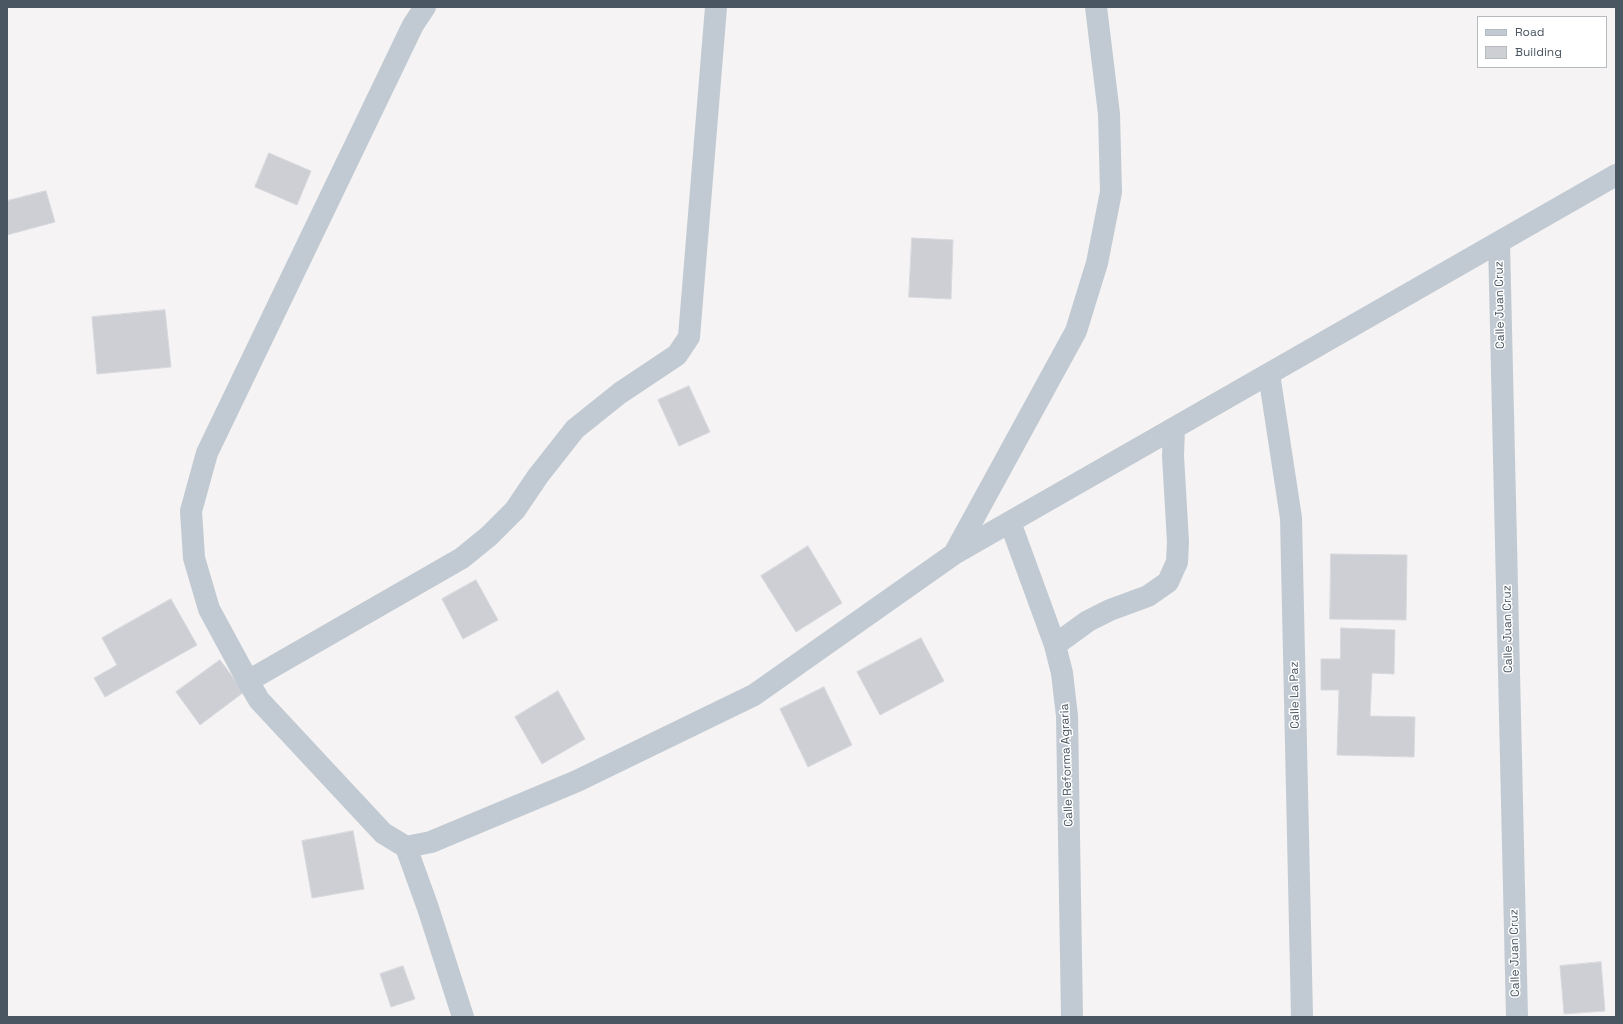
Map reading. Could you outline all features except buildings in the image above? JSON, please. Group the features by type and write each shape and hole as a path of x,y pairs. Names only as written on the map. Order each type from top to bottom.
{"street":[{"path":"425,7 409,16 207,452 191,511 194,558 209,609 248,682 259,700 383,833 406,847 428,908 463,1017"},
{"path":"248,682 462,558 489,536 515,510 538,476 575,429 620,393 676,355 689,338 716,7"},
{"path":"954,554 1076,332 1097,263 1110,192 1109,114 1096,7"},
{"path":"406,847 431,842 577,781 754,695 954,554 1616,175"},
{"name":"Calle Juan Cruz","path":"1499,242 1517,1017"},
{"name":"Calle La Paz","path":"1269,374 1291,518 1302,1017"},
{"path":"1055,645 1088,621 1110,610 1148,596 1168,582 1177,562 1178,542 1172,456 1174,428"},
{"name":"Calle Reforma Agraria","path":"1010,522 1055,645 1062,673 1067,716 1072,1017"}]}
